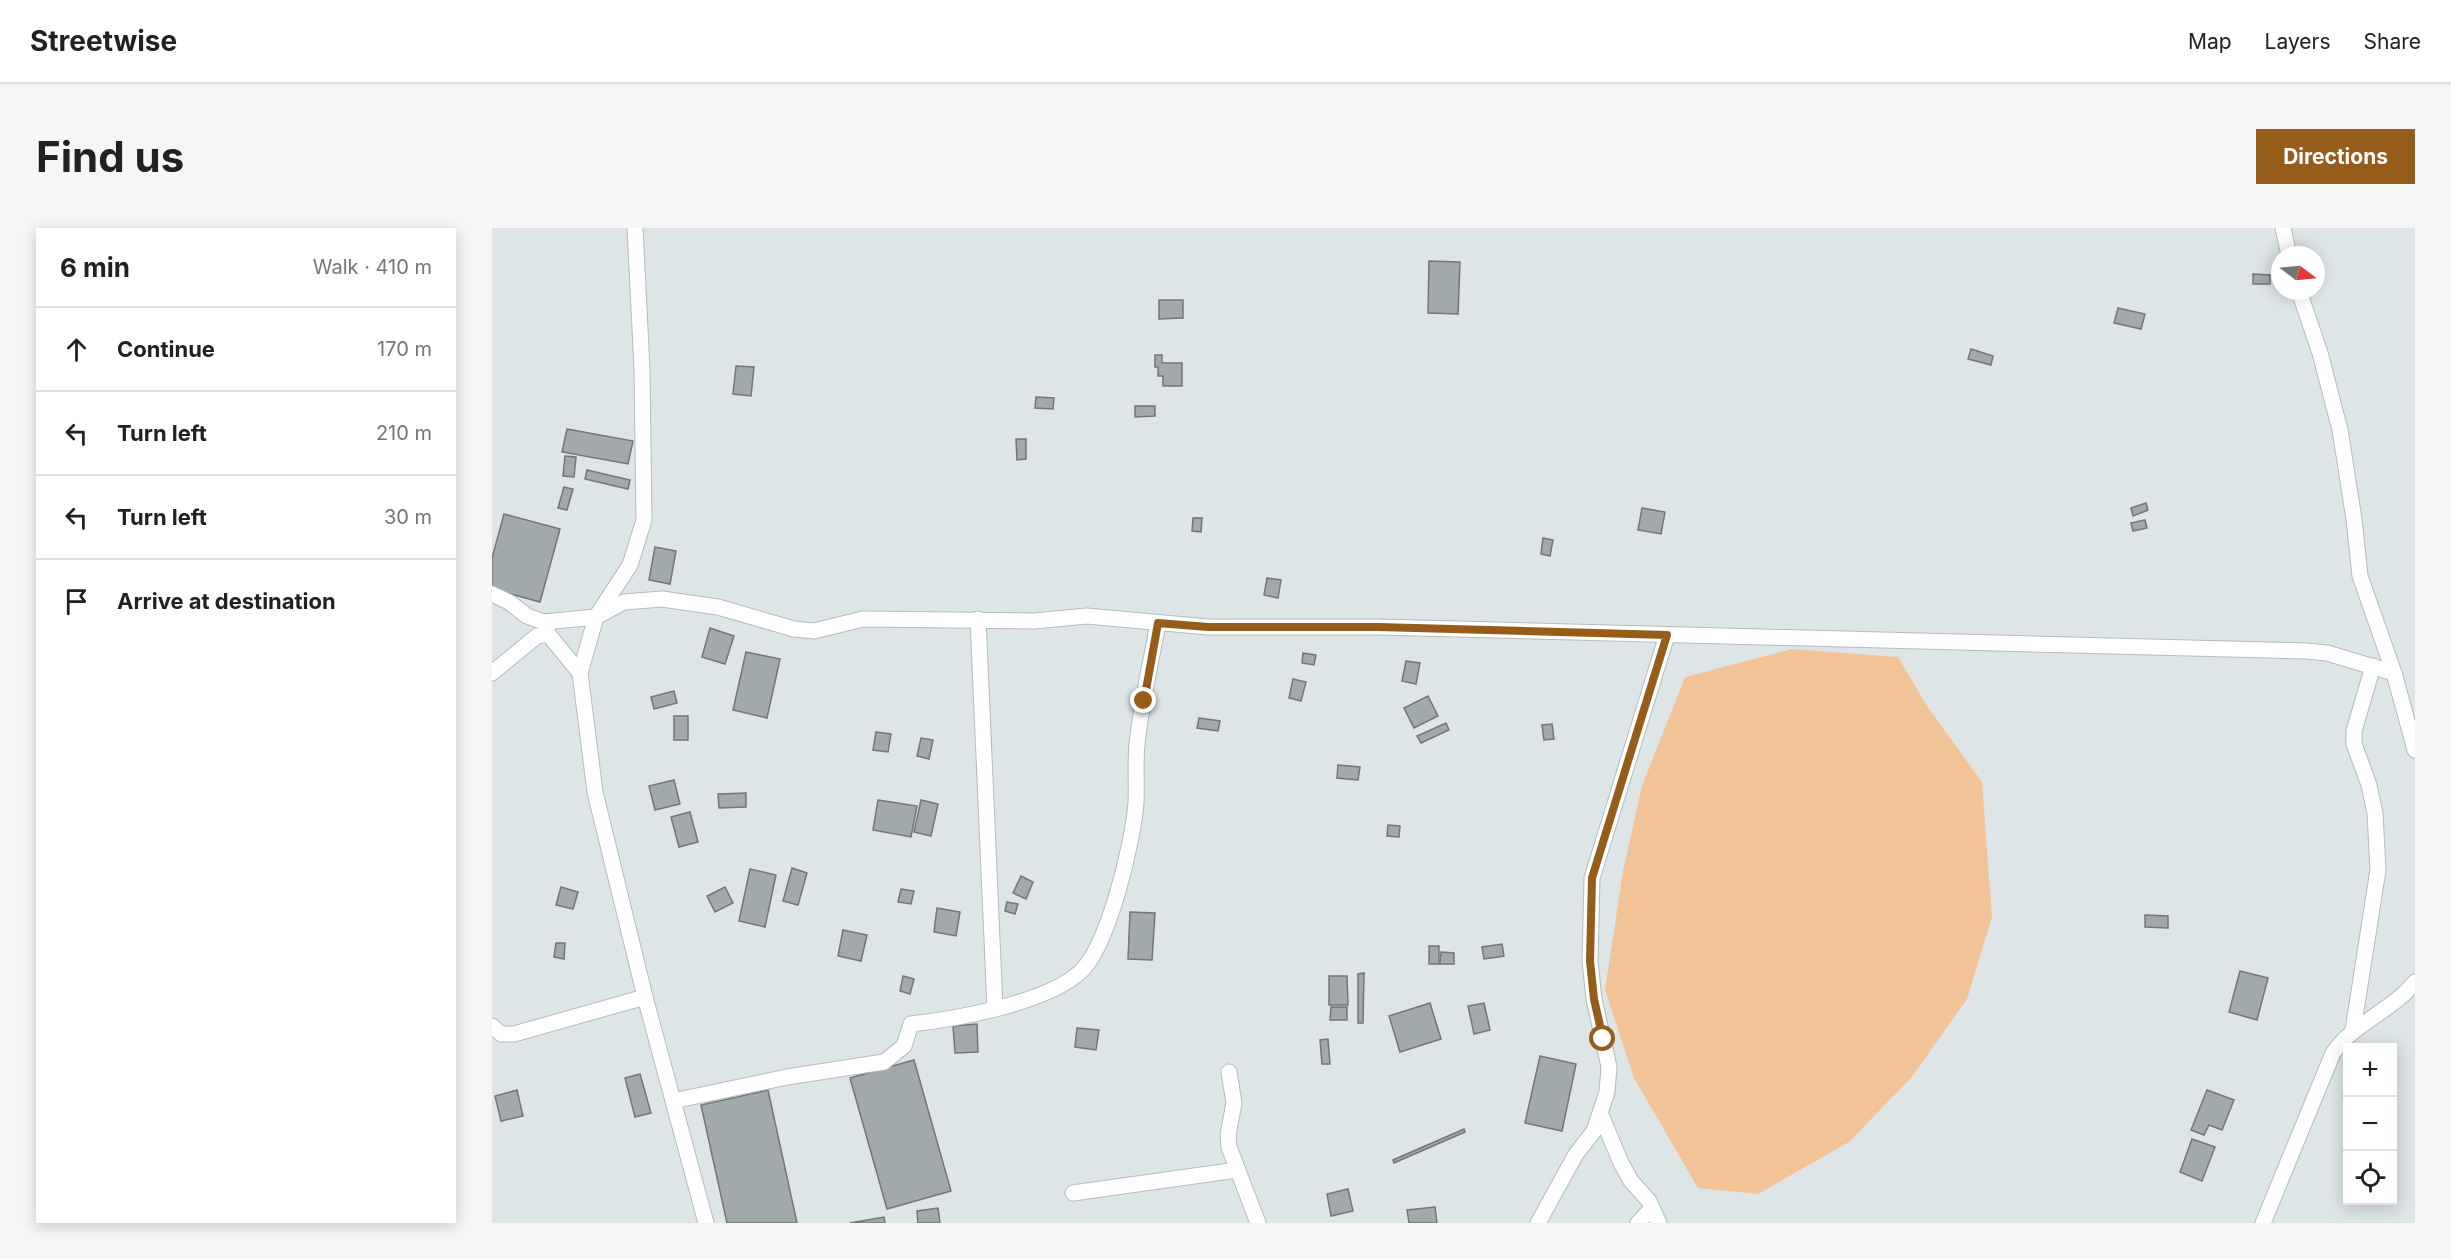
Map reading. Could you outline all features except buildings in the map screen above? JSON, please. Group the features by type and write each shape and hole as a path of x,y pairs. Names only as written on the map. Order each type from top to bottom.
{"street":[{"path":"636,228 642,369 644,520 630,566 596,617 580,673 595,792 645,997 706,1223"},
{"path":"2283,228 2287,246"},
{"path":"2301,300 2320,353 2340,430 2360,576 2394,673 2415,750"},
{"path":"492,594 509,602 546,628 580,673"},
{"path":"492,673 546,628 596,617 624,602 662,599 718,607 794,629 814,631 863,619 1034,621 1087,616 1208,627 1378,627 2306,651 2327,653 2394,673"},
{"path":"978,619 994,1008"},
{"path":"673,1101 787,1077 884,1062 904,1046 911,1024 942,1021 1039,996 1063,985 1095,956 1118,891 1136,804 1137,744 1158,623"},
{"path":"1538,1223 1576,1154 1594,1131 1601,1114 1609,1067 1593,989 1590,950 1592,878 1667,635"},
{"path":"2353,1030 2378,870 2375,813 2369,785 2354,744 2354,731 2373,666"},
{"path":"2264,1223 2333,1053 2353,1030 2382,1011 2415,982"},
{"path":"492,1026 501,1034 514,1034 645,997"},
{"path":"1229,1072 1234,1103 1228,1135 1237,1170 1258,1223"},
{"path":"1601,1114 1621,1163 1652,1208 1659,1223"},
{"path":"1073,1193 1237,1170"},
{"path":"1638,1223 1652,1208"}],"shaded area":[{"path":"1792,649 1898,657 1927,706 1982,782 1992,917 1967,999 1911,1078 1849,1142 1758,1194 1698,1188 1634,1078 1605,990 1623,871 1642,786 1685,677"}],"route":[{"path":"1144,701 1158,623 1208,627 1326,629 1378,627 1667,635 1592,878 1590,961 1594,999 1603,1039"}]}
